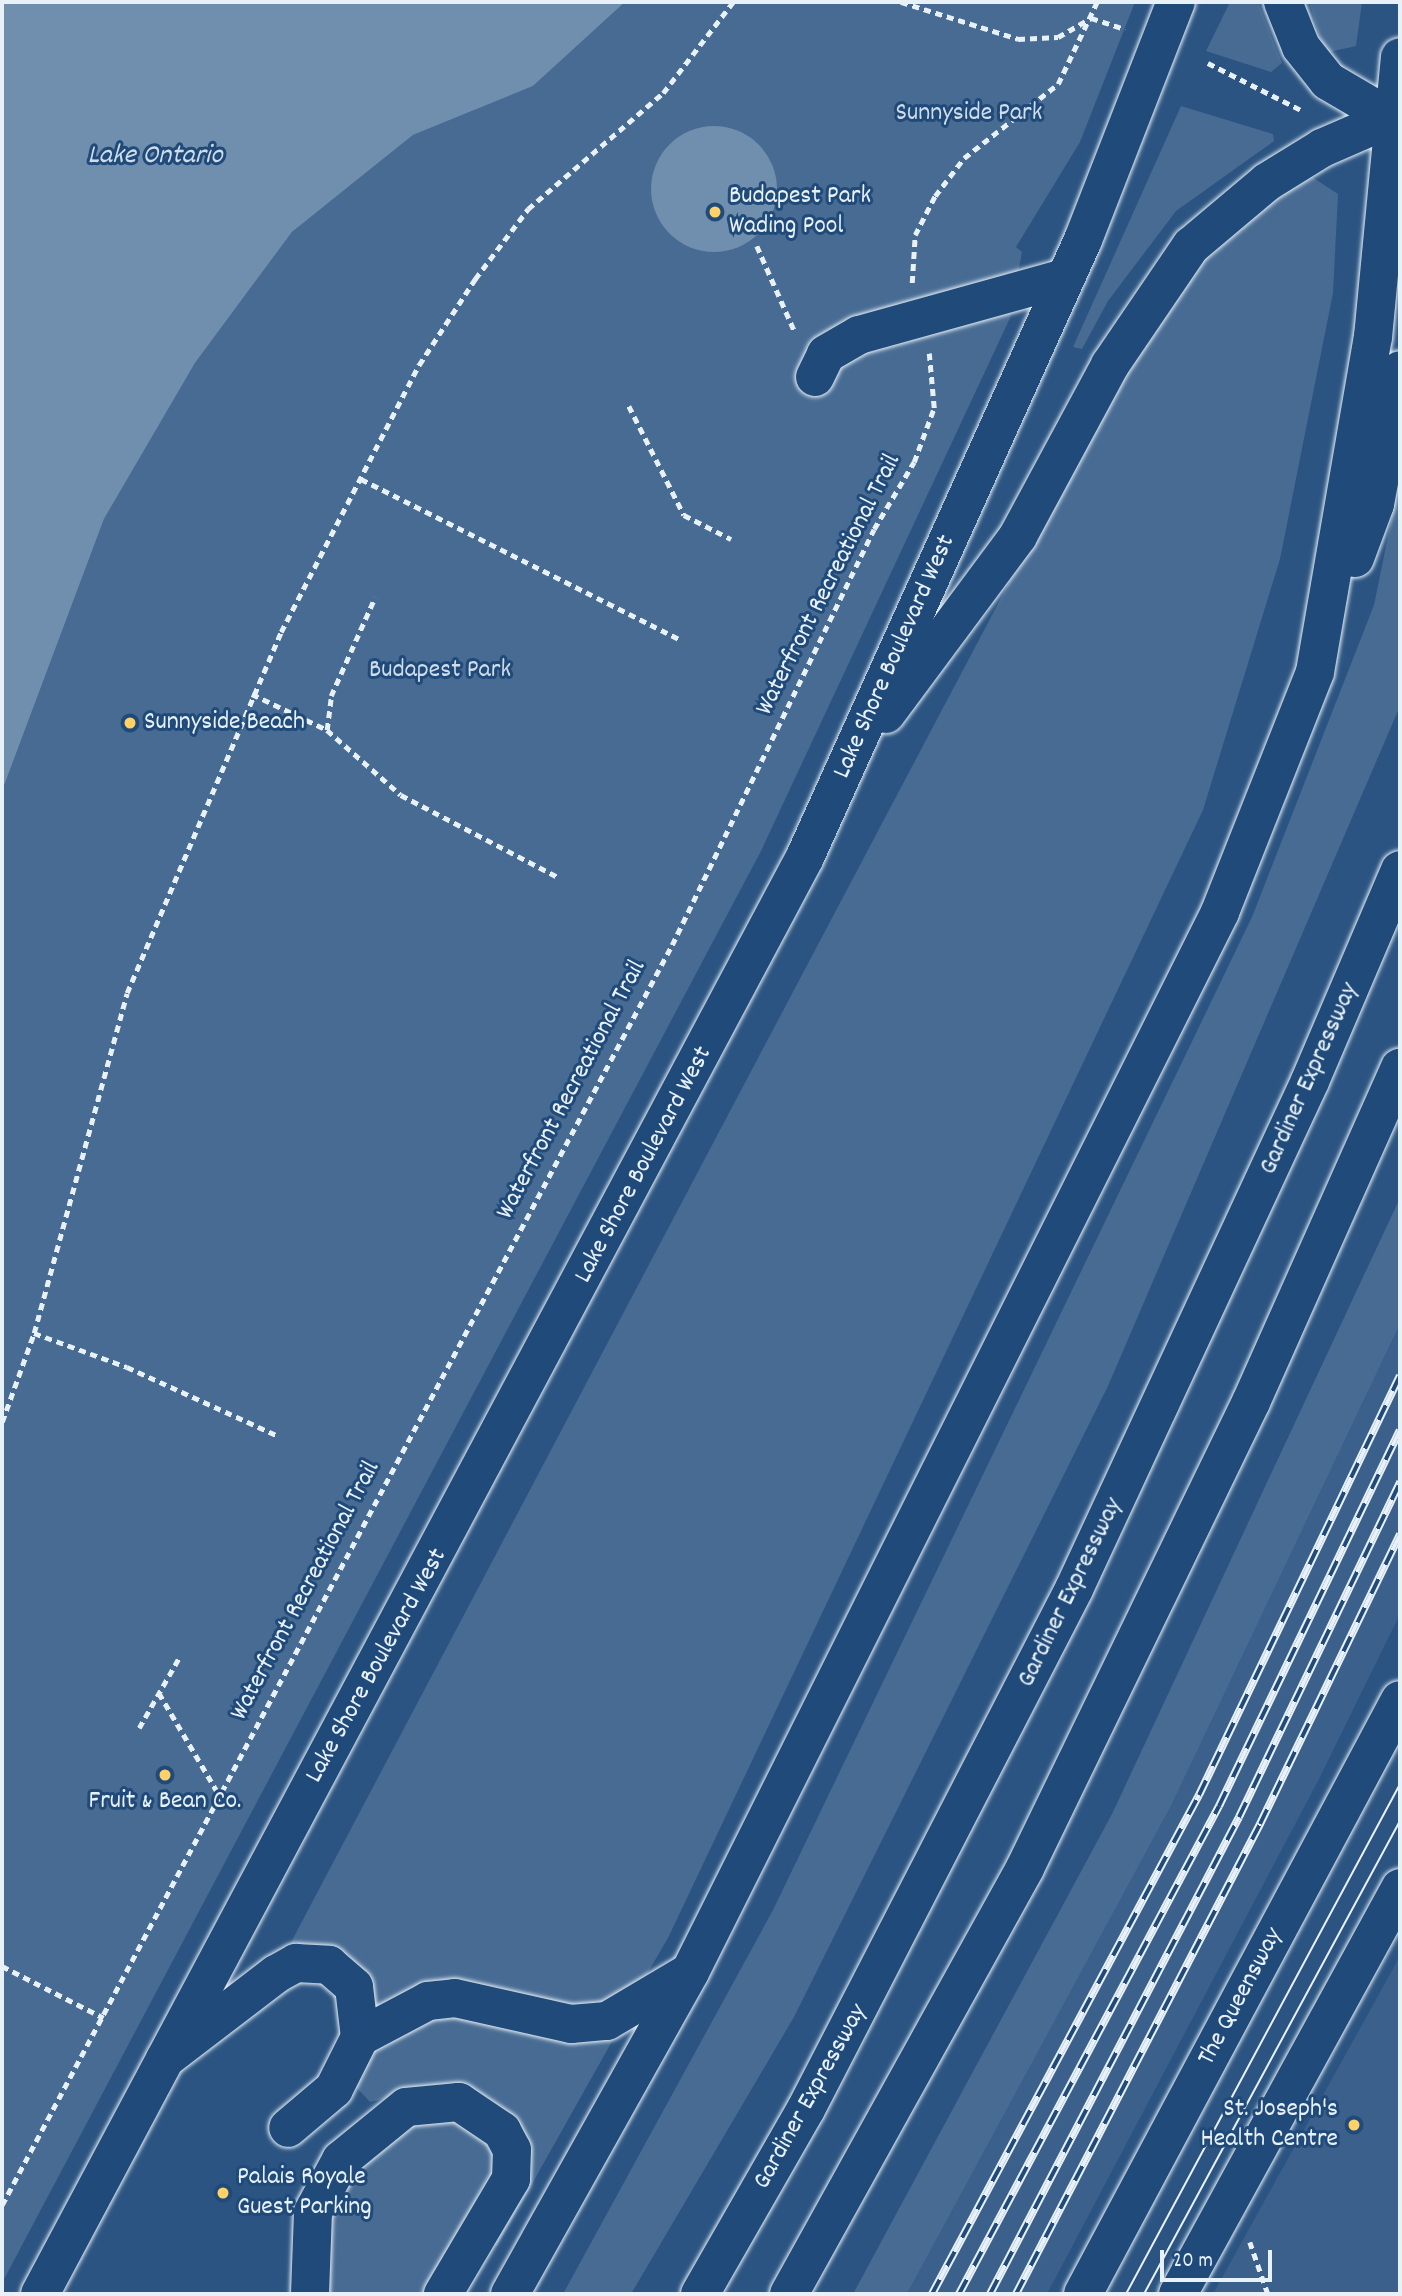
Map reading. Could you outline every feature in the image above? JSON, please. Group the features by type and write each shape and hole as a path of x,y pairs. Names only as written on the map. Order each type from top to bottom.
{"main road":[{"name":"Lake Shore Boulevard West","path":"40,2294 158,2064 488,1463 805,857 1065,278 1176,2"},
{"path":"1283,2 1301,47 1328,81 1397,119"},
{"path":"1315,672 1373,337 1397,119 1400,57"},
{"path":"845,768 1018,537 1145,306 1191,246 1267,182 1322,148 1397,119"},
{"path":"815,377 840,343 919,315 1065,278"},
{"path":"510,2294 690,1972 1220,912 1315,672 1375,504 1400,370"},
{"name":"Gardiner Expressway","path":"700,2294 898,1937 1074,1589 1310,1081 1400,870"},
{"path":"789,2294 1025,1868 1240,1426 1400,1068"},
{"name":"The Queensway","path":"1083,2294 1400,1700"},
{"path":"1178,2294 1397,1900"},
{"path":"158,2064 234,2001 296,1963 313,1961 344,1973 360,2003 360,2037 334,2089 288,2128"},
{"path":"360,2037 428,2001 455,1998 571,2024 607,2021 690,1972"},
{"path":"334,2089 373,2128"},
{"path":"310,2294 313,2212 341,2160 373,2128 406,2107 459,2102 483,2114 513,2150 511,2179 443,2294"}],"path":[{"path":"2,1422 34,1334 120,1012 252,694 419,365 528,209 655,101 733,2"},
{"path":"901,2 1018,39 1058,37 1091,18 1129,30"},
{"name":"Waterfront Recreational Trail","path":"2,2205 104,2018 672,945 874,529 914,462 936,385 911,270 923,215 964,158 1058,84 1097,2"},
{"path":"1208,63 1303,111"},
{"path":"757,246 815,377"},
{"path":"629,407 684,515 731,539"},
{"path":"361,478 679,639"},
{"path":"327,730 331,696 375,597"},
{"path":"252,694 327,730 401,795 558,877"},
{"path":"34,1334 127,1367 276,1435"},
{"path":"139,1728 179,1658"},
{"path":"159,1693 220,1796"},
{"path":"2,1966 104,2018"},
{"path":"1248,2234 1268,2294"}],"shaded area":[{"path":"1400,1324 1400,1614 1319,1779 1047,2294 907,2294 1171,1806"},
{"name":"St. Joseph's Health Centre","path":"1400,1956 1400,2294 1213,2294"}],"green space":[{"name":"Budapest Park","path":"625,2 1135,2 1080,142 1016,247 1022,252 1010,318 761,851 2,2283 2,791 104,519 195,363 292,232 413,135 533,86"},
{"path":"1230,2 1258,2 1282,63 1271,72 1206,51"},
{"path":"1309,2 1362,2 1356,46 1325,53"},
{"path":"1181,106 1273,134 1274,141 1176,211 1108,301 1082,349 1073,347"},
{"path":"1306,173 1338,194 1333,293 1280,559 1203,810 668,1938 647,1974 603,2008 372,2015 288,1948 1094,422 1181,278"},
{"path":"1400,477 1400,706 1108,1386 794,2017 631,2294 563,2294 773,1910 1252,917 1374,605"},
{"path":"1400,1198 1400,1324 1171,1806 907,2294 853,2294 1112,1814"},
{"path":"451,2012 619,2029 497,2246 488,2239 526,2171 439,2086 370,2102 357,2088 355,2071 376,2039"},
{"path":"464,2114 504,2163 430,2294 327,2294 328,2208 383,2132"}],"water":[{"name":"Lake Ontario","path":"2,2 625,2 533,86 413,135 292,232 195,363 104,519 2,791"},
{"name":"Budapest Park Wading Pool","path":"714,126 738,130 759,144 773,165 777,189 773,213 759,234 738,248 714,252 690,248 669,234 655,213 651,189 655,165 669,144 690,130"}],"tram line":[{"path":"1126,2294 1400,1784"},
{"path":"1144,2294 1400,1821"}],"railway":[{"path":"932,2294 1199,1795 1400,1376"},
{"path":"959,2294 1219,1806 1400,1430"},
{"path":"990,2294 1239,1817 1400,1482"},
{"path":"1016,2294 1260,1824 1400,1534"}],"place":[{"name":"Budapest Park Wading Pool","path":"715,212"},
{"name":"Sunnyside Beach","path":"130,723"},
{"name":"Fruit & Bean Co.","path":"165,1775"},
{"name":"St. Joseph's Health Centre","path":"1354,2125"},
{"name":"Palais Royale Guest Parking","path":"223,2193"}],"park label":[{"name":"Sunnyside Park","path":"969,114"}]}
